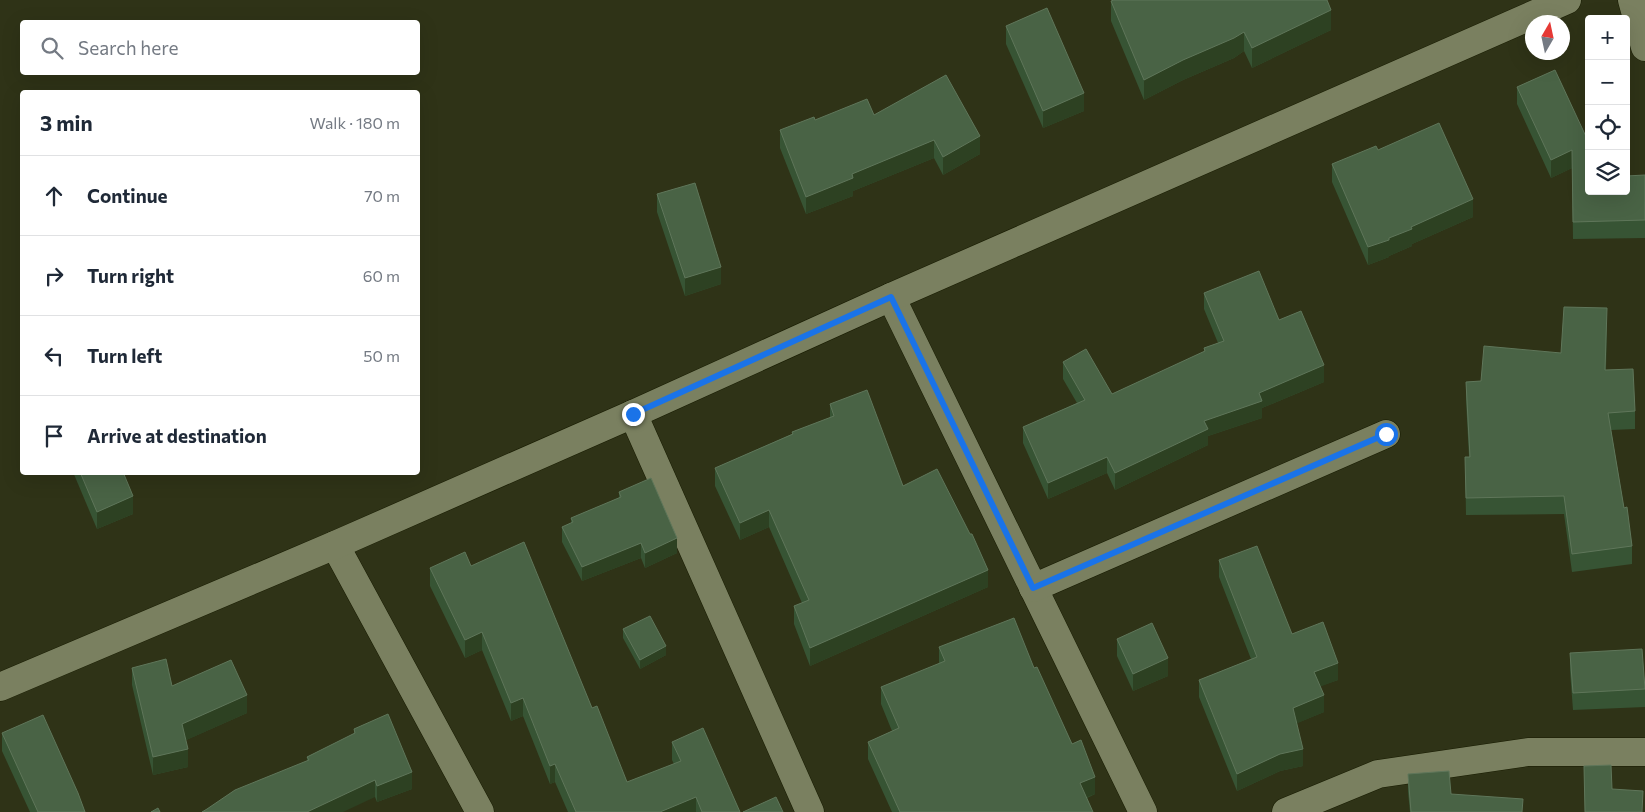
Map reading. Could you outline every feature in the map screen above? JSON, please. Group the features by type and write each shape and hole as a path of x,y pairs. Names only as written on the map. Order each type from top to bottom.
{"street":[{"path":"0,687 335,545 633,414 891,297 1567,0"},
{"path":"1632,0 1645,47"},
{"path":"891,297 1143,812"},
{"path":"633,414 810,812"},
{"path":"1033,588 1386,434"},
{"path":"335,545 471,809"},
{"path":"1286,812 1378,774 1528,752 1645,752"}],"building":[{"path":"1327,0 1331,10 1252,48 1244,32 1144,80 1111,1"},
{"path":"1047,8 1084,93 1043,111 1006,26"},
{"path":"1555,70 1585,134 1585,195 1630,195 1630,176 1645,175 1645,220 1573,222 1572,150 1551,160 1517,87"},
{"path":"946,75 980,136 943,157 934,140 852,174 853,178 806,197 780,130 814,117 815,120 867,99 874,115"},
{"path":"1439,123 1473,199 1411,227 1412,229 1389,238 1389,240 1368,247 1332,164 1376,146 1378,150"},
{"path":"695,183 721,267 685,278 657,194"},
{"path":"1259,271 1279,320 1301,311 1324,365 1259,393 1262,401 1204,421 1208,429 1115,473 1107,457 1048,483 1023,427 1085,400 1063,362 1086,349 1112,394 1205,351 1204,348 1224,341 1204,293"},
{"path":"1564,307 1607,308 1605,370 1633,369 1635,411 1608,413 1624,508 1627,507 1632,546 1572,554 1564,496 1466,498 1465,457 1470,457 1466,382 1481,381 1484,346 1561,353"},
{"path":"867,390 903,486 937,469 970,534 972,534 988,570 810,648 794,606 809,600 769,510 740,523 715,468 793,434 792,432 834,416 830,404"},
{"path":"81,475 124,475 133,496 97,512"},
{"path":"651,478 677,538 645,553 641,543 582,567 562,527 573,522 571,518 621,497 619,492"},
{"path":"524,542 592,708 597,706 627,782 681,761 672,742 703,728 740,812 702,812 696,797 660,812 576,812 555,764 550,766 523,698 511,703 482,632 465,640 430,568 465,552 471,566"},
{"path":"1257,546 1292,634 1323,622 1338,663 1314,672 1324,695 1293,708 1303,749 1280,754 1237,774 1199,680 1257,657 1219,560"},
{"path":"650,616 666,646 640,660 623,629"},
{"path":"1014,618 1034,668 1037,667 1072,744 1081,740 1095,777 1080,783 1093,812 900,812 868,742 899,728 881,687 945,661 939,647"},
{"path":"1152,623 1168,658 1133,674 1117,639"},
{"path":"1642,649 1645,689 1573,693 1570,653"},
{"path":"166,659 172,686 231,660 247,695 182,724 188,749 153,757 132,668"},
{"path":"388,714 412,772 377,786 375,780 307,812 202,812 235,790 309,760 307,757 355,733 354,729"},
{"path":"43,715 85,812 38,812 2,733"},
{"path":"1611,765 1612,789 1643,791 1642,812 1585,812 1584,766"},
{"path":"1449,771 1451,794 1523,799 1522,812 1411,812 1408,774"},
{"path":"776,797 783,812 743,812"},
{"path":"158,808 160,812 151,812"}],"route":[{"path":"633,414 891,297 1033,588 1386,434"}]}
